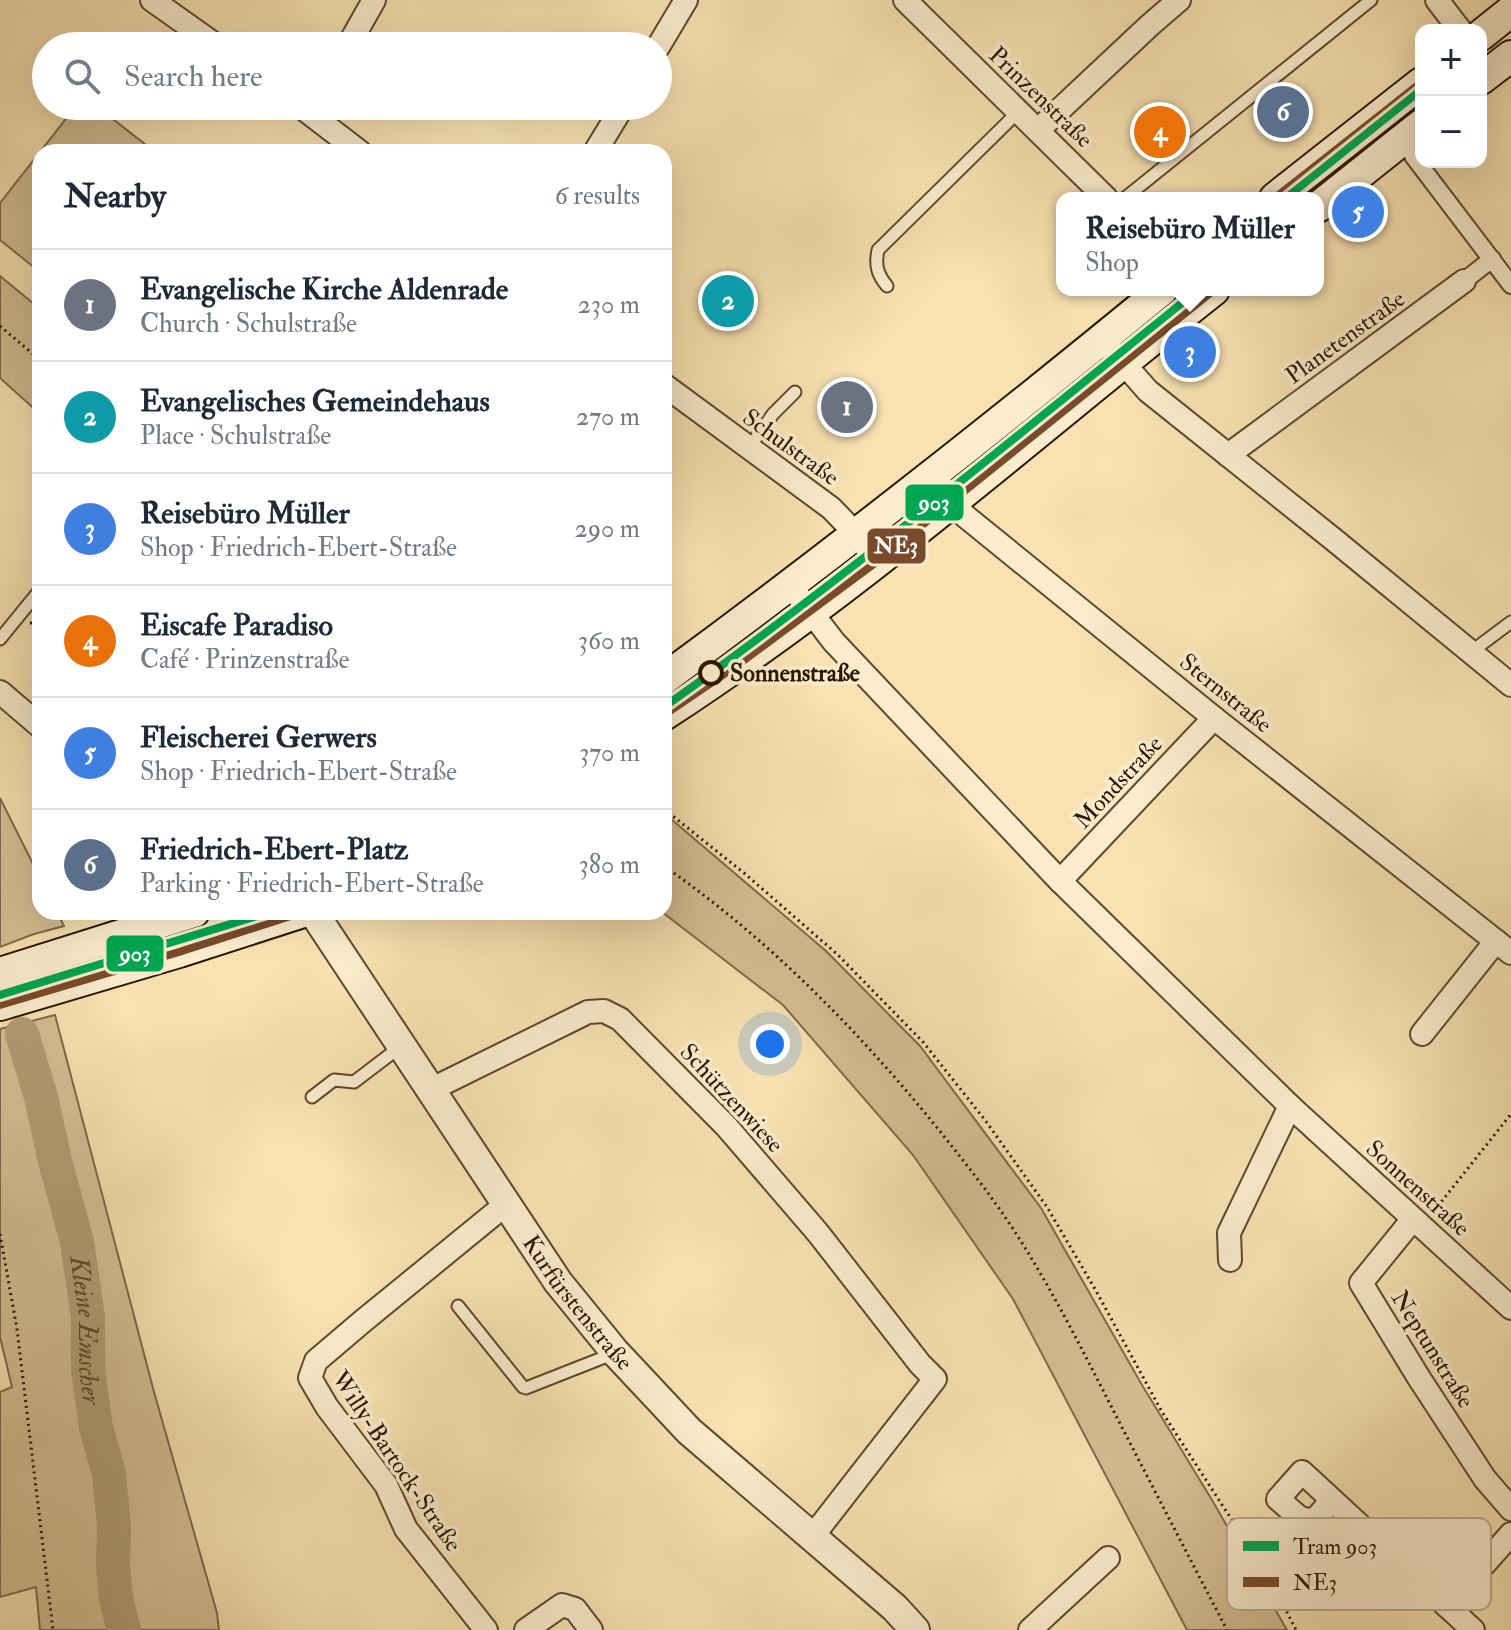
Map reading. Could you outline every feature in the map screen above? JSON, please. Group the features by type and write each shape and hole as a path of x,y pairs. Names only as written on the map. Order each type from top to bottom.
{"main road":[{"path":"1487,30 1511,11"},
{"path":"1487,74 1511,56"},
{"path":"1283,192 1415,88"},
{"path":"1324,202 1415,130"},
{"path":"672,673 933,475 1155,296"},
{"path":"672,710 721,678 877,561 1122,363 1200,296"},
{"path":"0,973 169,920"},
{"path":"0,1005 179,952 236,923"}],"street":[{"path":"152,0 197,32"},
{"path":"356,32 374,0"},
{"path":"667,32 686,0"},
{"name":"Prinzenstraße","path":"905,0 1100,192"},
{"path":"1038,130 1179,0"},
{"path":"1437,0 1455,24"},
{"path":"321,120 350,144"},
{"path":"600,144 614,120"},
{"path":"1413,156 1511,285"},
{"name":"Planetenstraße","path":"1228,455 1492,259"},
{"path":"1102,339 1148,391 1511,685"},
{"name":"Schulstraße","path":"672,391 831,508 877,561"},
{"name":"Sternstraße","path":"933,475 965,516 1504,947 1422,1034"},
{"name":"Sonnenstraße","path":"790,585 834,642 1060,881 1290,1106 1511,1308"},
{"path":"0,692 32,719"},
{"name":"Mondstraße","path":"1060,881 1214,718"},
{"name":"Kurfürstenstraße","path":"318,920 505,1205 558,1282 615,1352 689,1431 895,1608 915,1630"},
{"name":"Schützenwiese","path":"430,1090 588,1012 604,1011 620,1019 726,1126 818,1233 935,1379 812,1537"},
{"path":"1230,1260 1229,1233 1290,1106"},
{"name":"Willy-Bartock-Straße","path":"486,1630 406,1529 386,1485 327,1407 310,1378 316,1361 505,1205"},
{"name":"Neptunstraße","path":"1417,1223 1361,1283 1485,1479 1511,1509"},
{"path":"1332,1500 1352,1518"},
{"path":"1491,1556 1511,1534"},
{"path":"1030,1630 1108,1558"},
{"path":"526,1630 562,1605 575,1609 591,1630"},
{"path":"1451,1610 1473,1630"}],"lane":[{"path":"1132,192 1371,0"},
{"path":"887,286 878,275 878,250 1019,111"},
{"path":"749,448 773,414 795,392"},
{"path":"0,639 32,600"},
{"path":"1471,652 1511,622"},
{"path":"312,1097 334,1080 354,1082 401,1046"},
{"path":"458,1306 526,1388 615,1352"}],"path":[{"path":"0,326 32,353"},
{"path":"672,815 837,954 923,1042 1047,1207 1162,1412 1231,1518"},
{"path":"672,872 755,936 813,989 864,1042 966,1164 1016,1234 1061,1309 1227,1630"},
{"path":"1417,1223 1511,1114"},
{"path":"0,1234 17,1329 53,1630"},
{"path":"1286,1610 1296,1630"}],"shaded area":[{"path":"65,120 114,120 145,144 46,144"},
{"path":"32,162 32,266 0,240 0,203"},
{"path":"0,276 32,302 32,407 0,378"},
{"path":"0,798 32,862 32,920 61,920 64,926 0,947"},
{"path":"672,820 826,951 920,1046 1041,1208 1227,1526 1227,1610 1275,1610 1287,1630 1187,1630 1013,1299 913,1155 783,1005 672,920"},
{"path":"55,1015 154,1392 217,1613 219,1630 40,1630 36,1587 0,1597 0,1392 12,1387 0,1337 0,1029"}],"waterway":[{"name":"Kleine Emscher","path":"22,1034 77,1242 88,1317 88,1370 96,1427 109,1474 116,1599 124,1630"}],"tram line":[{"name":"903","path":"1294,192 1415,95"},
{"name":"903","path":"672,701 867,555 1191,296"},
{"name":"903","path":"0,995 244,920"}],"transit line":[{"name":"NE3","path":"1283,192 1415,88"},
{"name":"NE3","path":"672,710 875,563 1207,296"},
{"name":"NE3","path":"0,1005 278,920"}],"place":[{"name":"Friedrich-Ebert-Platz","path":"1283,112"},
{"name":"Eiscafe Paradiso","path":"1160,132"},
{"name":"Fleischerei Gerwers","path":"1358,212"},
{"name":"Evangelisches Gemeindehaus","path":"728,301"},
{"name":"Reisebüro Müller","path":"1190,352"},
{"name":"Evangelische Kirche Aldenrade","path":"847,407"},
{"name":"Sonnenstraße","path":"711,673"}]}
